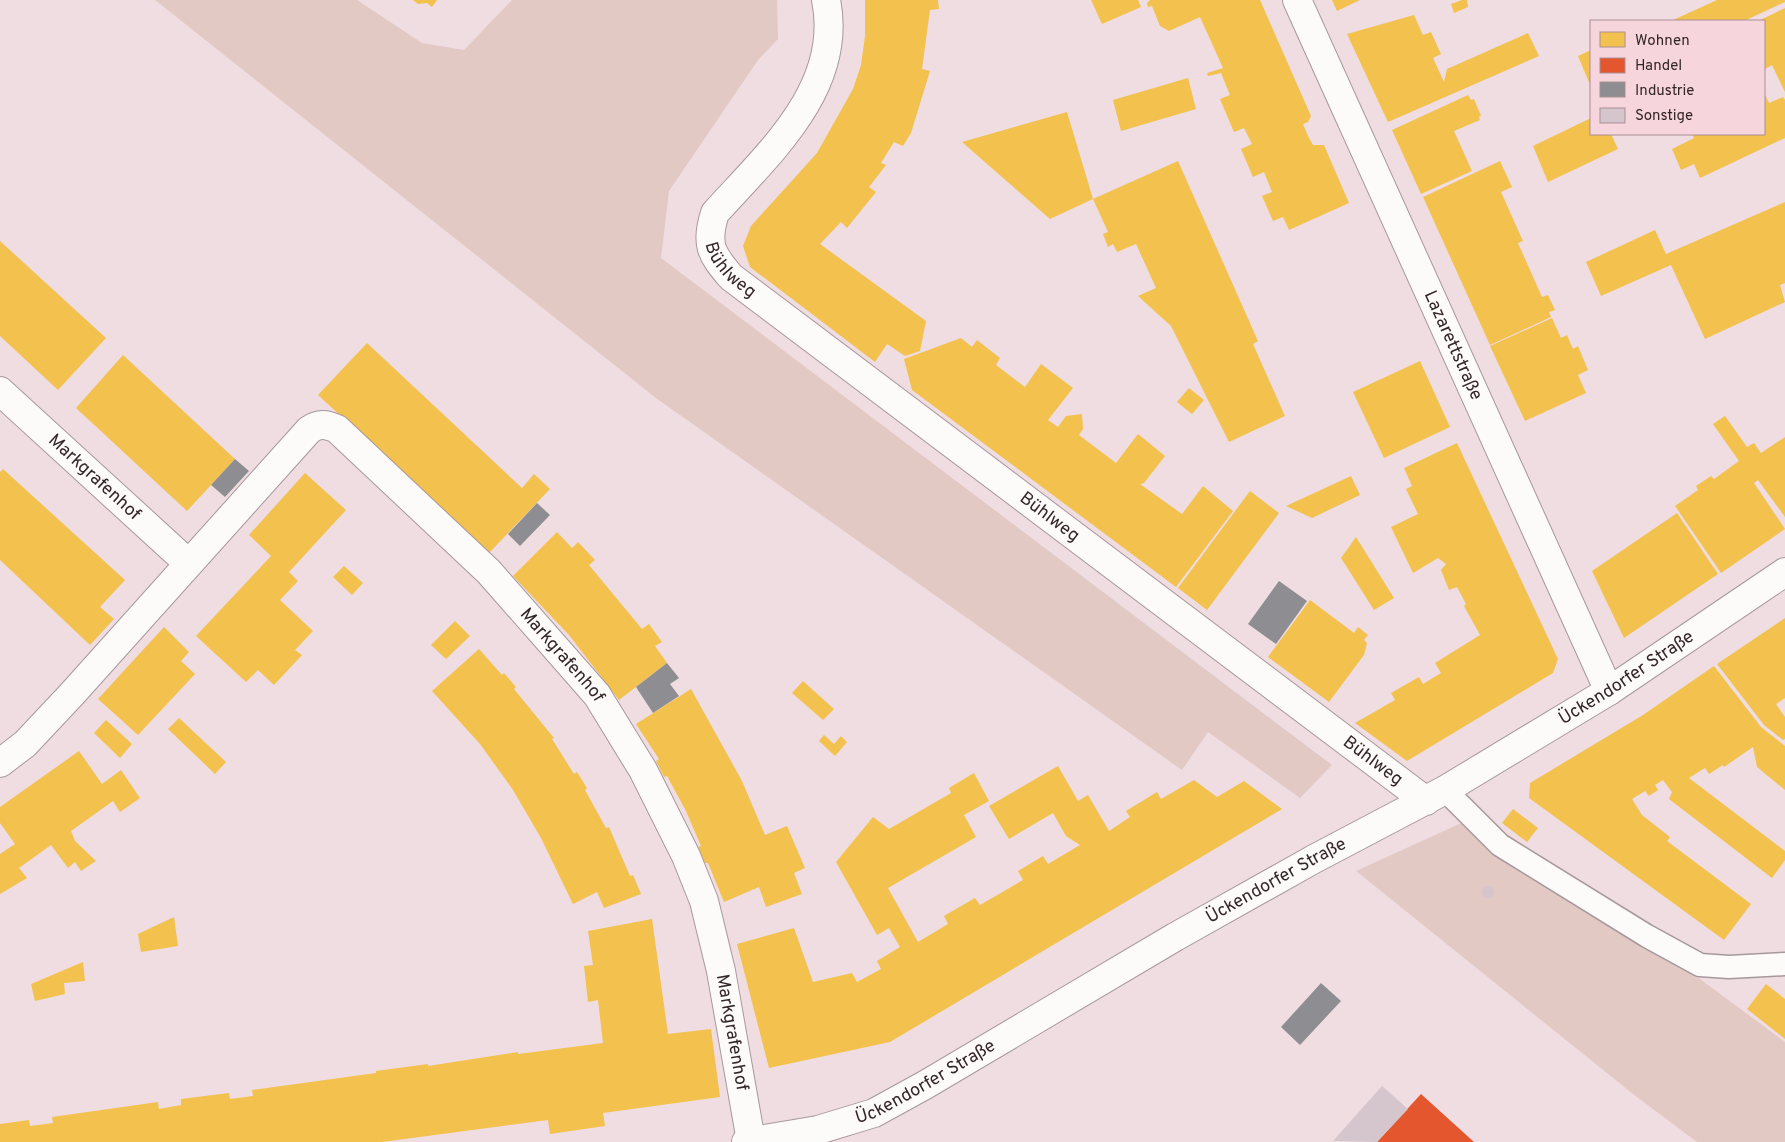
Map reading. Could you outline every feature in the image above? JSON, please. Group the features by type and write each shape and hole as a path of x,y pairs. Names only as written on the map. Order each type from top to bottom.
{"street":[{"name":"Bühlweg","path":"826,0 830,27 821,70 806,104 787,132 715,213 710,228 709,245 716,260 731,278 1436,795"},
{"name":"Lazarettstraße","path":"1297,0 1610,691"},
{"name":"Markgrafenhof","path":"0,391 188,563"},
{"name":"Markgrafenhof","path":"0,763 25,744 72,694 309,430 317,425 327,425 337,429 479,560 597,695 644,770 682,848 704,901 721,971 749,1142"},
{"name":"Ückendorfer Straße","path":"749,1142 819,1136 883,1108 1175,937 1314,859 1436,795 1610,691 1785,572"}],"lane":[{"path":"1436,795 1500,845 1647,936 1700,965 1729,967 1785,964"}],"shaded area":[{"path":"155,0 357,0 422,43 464,50 512,0 777,0 778,39 758,60 669,191 661,258 1332,765 1300,798 1208,732 1182,770 656,398"},
{"path":"1479,815 1785,1042 1785,1142 1697,1142 1633,1094 1356,871"}],"building: Wohnen":[{"path":"413,0 437,0 432,7 427,3 418,4"},
{"path":"865,0 938,0 939,9 930,10 922,69 930,71 911,133 903,146 894,142 881,163 886,165 869,187 876,192 847,228 841,222 820,244 926,321 920,351 905,356 887,344 875,362 750,267 743,246 751,226 817,153 853,89 861,65 865,36"},
{"path":"1091,0 1138,0 1141,7 1102,24"},
{"path":"1150,0 1260,0 1311,116 1308,122 1303,124 1308,136 1313,145 1324,145 1349,203 1289,230 1283,217 1273,221 1262,196 1272,192 1264,172 1253,177 1241,149 1252,144 1244,128 1234,132 1220,99 1230,95 1221,73 1208,76 1207,73 1223,68 1200,17 1169,31 1160,26 1152,6 1148,7 1147,3"},
{"path":"1332,0 1360,0 1337,11"},
{"path":"1467,0 1468,7 1454,13 1451,4"},
{"path":"1717,0 1785,0 1785,2 1746,20 1673,20"},
{"path":"1785,8 1785,92 1772,65 1765,69 1765,20 1760,20"},
{"path":"1414,15 1423,35 1431,32 1441,54 1433,58 1444,82 1447,69 1528,33 1539,56 1388,122 1347,34"},
{"path":"1590,50 1590,85 1578,56"},
{"path":"1188,78 1196,109 1121,131 1113,100"},
{"path":"1765,94 1769,103 1783,97 1785,100 1785,138 1700,178 1694,164 1681,170 1672,149 1694,138 1692,135 1765,135"},
{"path":"1468,95 1471,100 1474,99 1481,116 1479,117 1480,120 1454,131 1472,171 1421,194 1392,130"},
{"path":"1067,112 1093,199 1050,219 962,142"},
{"path":"1590,118 1590,135 1611,135 1618,149 1548,182 1533,146"},
{"path":"1178,161 1258,341 1253,344 1285,416 1229,442 1171,326 1138,296 1156,288 1136,244 1117,252 1113,244 1108,247 1103,234 1108,232 1093,199"},
{"path":"1500,161 1512,187 1501,192 1523,241 1518,243 1542,297 1548,295 1555,310 1549,312 1551,317 1490,345 1423,197"},
{"path":"1785,202 1785,283 1780,285 1785,302 1705,339 1671,265 1601,296 1586,262 1655,230 1666,254"},
{"path":"0,241 106,338 58,390 0,336"},
{"path":"1552,318 1561,338 1567,335 1573,349 1578,346 1588,370 1578,375 1586,393 1525,421 1490,346"},
{"path":"961,338 972,347 977,340 1000,358 996,365 1025,387 1041,364 1073,388 1048,420 1058,427 1066,416 1082,414 1083,429 1079,435 1116,463 1138,434 1165,456 1144,483 1140,484 1182,514 1203,486 1233,511 1176,587 912,390 904,359"},
{"path":"367,343 522,488 534,474 550,489 489,553 318,395"},
{"path":"123,355 235,459 187,511 76,408"},
{"path":"1420,361 1450,427 1384,458 1353,392"},
{"path":"1189,388 1204,400 1192,414 1177,402"},
{"path":"1725,416 1747,447 1754,443 1761,453 1785,437 1785,517 1758,480 1754,483 1785,529 1721,573 1675,506 1698,490 1696,486 1711,476 1714,479 1739,461 1713,424"},
{"path":"1457,443 1558,659 1553,673 1407,761 1355,723 1395,700 1391,693 1419,677 1423,684 1441,673 1435,663 1480,635 1464,606 1466,604 1457,587 1449,590 1441,570 1446,564 1438,558 1413,573 1391,527 1418,514 1406,489 1412,486 1404,468"},
{"path":"3,469 125,580 100,607 114,619 90,645 0,560 0,472"},
{"path":"305,473 346,510 289,572 298,581 280,600 313,631 295,650 302,655 274,685 258,670 246,682 196,636 271,556 249,535"},
{"path":"1351,476 1360,495 1312,518 1286,506"},
{"path":"1250,491 1279,513 1207,610 1178,588"},
{"path":"1677,513 1718,574 1624,638 1592,571"},
{"path":"557,532 572,548 578,542 595,560 589,565 642,629 649,624 662,642 655,646 667,663 619,700 569,635 513,576"},
{"path":"1356,537 1394,598 1374,610 1341,558"},
{"path":"344,566 363,583 352,595 333,577"},
{"path":"1310,600 1354,633 1358,627 1368,635 1364,640 1367,643 1364,655 1329,702 1268,657"},
{"path":"1785,618 1785,698 1776,704 1785,717 1785,739 1783,740 1764,725 1717,664"},
{"path":"455,621 470,636 446,659 431,645"},
{"path":"164,627 189,652 181,661 195,674 138,735 98,699"},
{"path":"479,649 502,675 504,673 516,687 514,689 554,738 552,739 574,774 577,772 587,788 585,790 606,828 609,827 630,876 633,875 641,894 604,908 597,892 573,904 541,838 513,790 480,744 432,691"},
{"path":"1714,666 1761,727 1785,746 1785,790 1757,767 1753,747 1724,767 1723,765 1709,774 1705,768 1689,778 1785,851 1785,860 1772,878 1669,799 1672,792 1663,780 1655,785 1658,790 1649,796 1645,791 1632,799 1642,815 1670,837 1667,841 1751,904 1724,940 1529,798 1530,783 1643,715"},
{"path":"803,681 834,709 823,720 792,693"},
{"path":"691,689 742,781 765,835 787,826 805,868 794,873 802,894 766,907 759,887 724,902 708,863 705,863 698,847 701,846 686,811 667,776 664,777 656,761 659,759 636,724"},
{"path":"179,718 226,762 215,774 168,729"},
{"path":"106,720 132,744 120,758 94,733"},
{"path":"824,735 834,744 841,736 847,742 835,756 819,741"},
{"path":"79,751 102,784 121,770 140,798 120,812 113,801 71,831 75,841 96,861 81,871 75,862 68,868 51,845 19,868 27,878 0,894 0,854 15,844 0,823 0,807"},
{"path":"1058,766 1078,801 1088,795 1109,831 1130,817 1126,811 1157,792 1161,799 1194,780 1217,797 1244,781 1282,809 890,1042 769,1068 737,944 794,928 813,982 852,973 857,982 881,969 877,961 900,947 889,928 877,935 836,862 873,817 889,829 951,793 949,788 974,773 989,801 964,815 976,837 888,888 918,942 948,924 944,916 975,898 980,905 1023,880 1018,871 1043,856 1048,864 1080,845 1066,836 1053,813 1009,839 989,806"},
{"path":"1513,809 1538,828 1527,842 1502,823"},
{"path":"174,917 178,946 141,952 138,934"},
{"path":"652,919 668,1034 711,1029 720,1097 603,1113 605,1126 550,1134 548,1120 382,1142 0,1142 0,1124 29,1120 30,1126 53,1123 52,1117 158,1102 159,1109 181,1105 181,1099 229,1093 230,1099 253,1096 252,1090 376,1073 376,1071 603,1043 598,1000 588,1002 584,966 593,965 588,931"},
{"path":"83,962 85,981 64,983 65,994 35,1001 31,984"},
{"path":"1766,984 1785,999 1785,1039 1747,1009"}],"building: Handel":[{"path":"1421,1094 1474,1142 1377,1142"}],"building: Industrie":[{"path":"235,459 249,471 225,497 211,485"},
{"path":"537,503 550,515 520,546 508,534"},
{"path":"1279,581 1307,601 1276,644 1248,624"},
{"path":"667,663 679,678 670,684 679,696 653,713 636,687"},
{"path":"1321,983 1341,1001 1300,1045 1281,1027"}],"building: Sonstige":[{"path":"1486,886 1490,886 1494,892 1490,898 1486,898 1482,894 1482,890"},
{"path":"1382,1086 1408,1109 1377,1142 1333,1141"}]}
